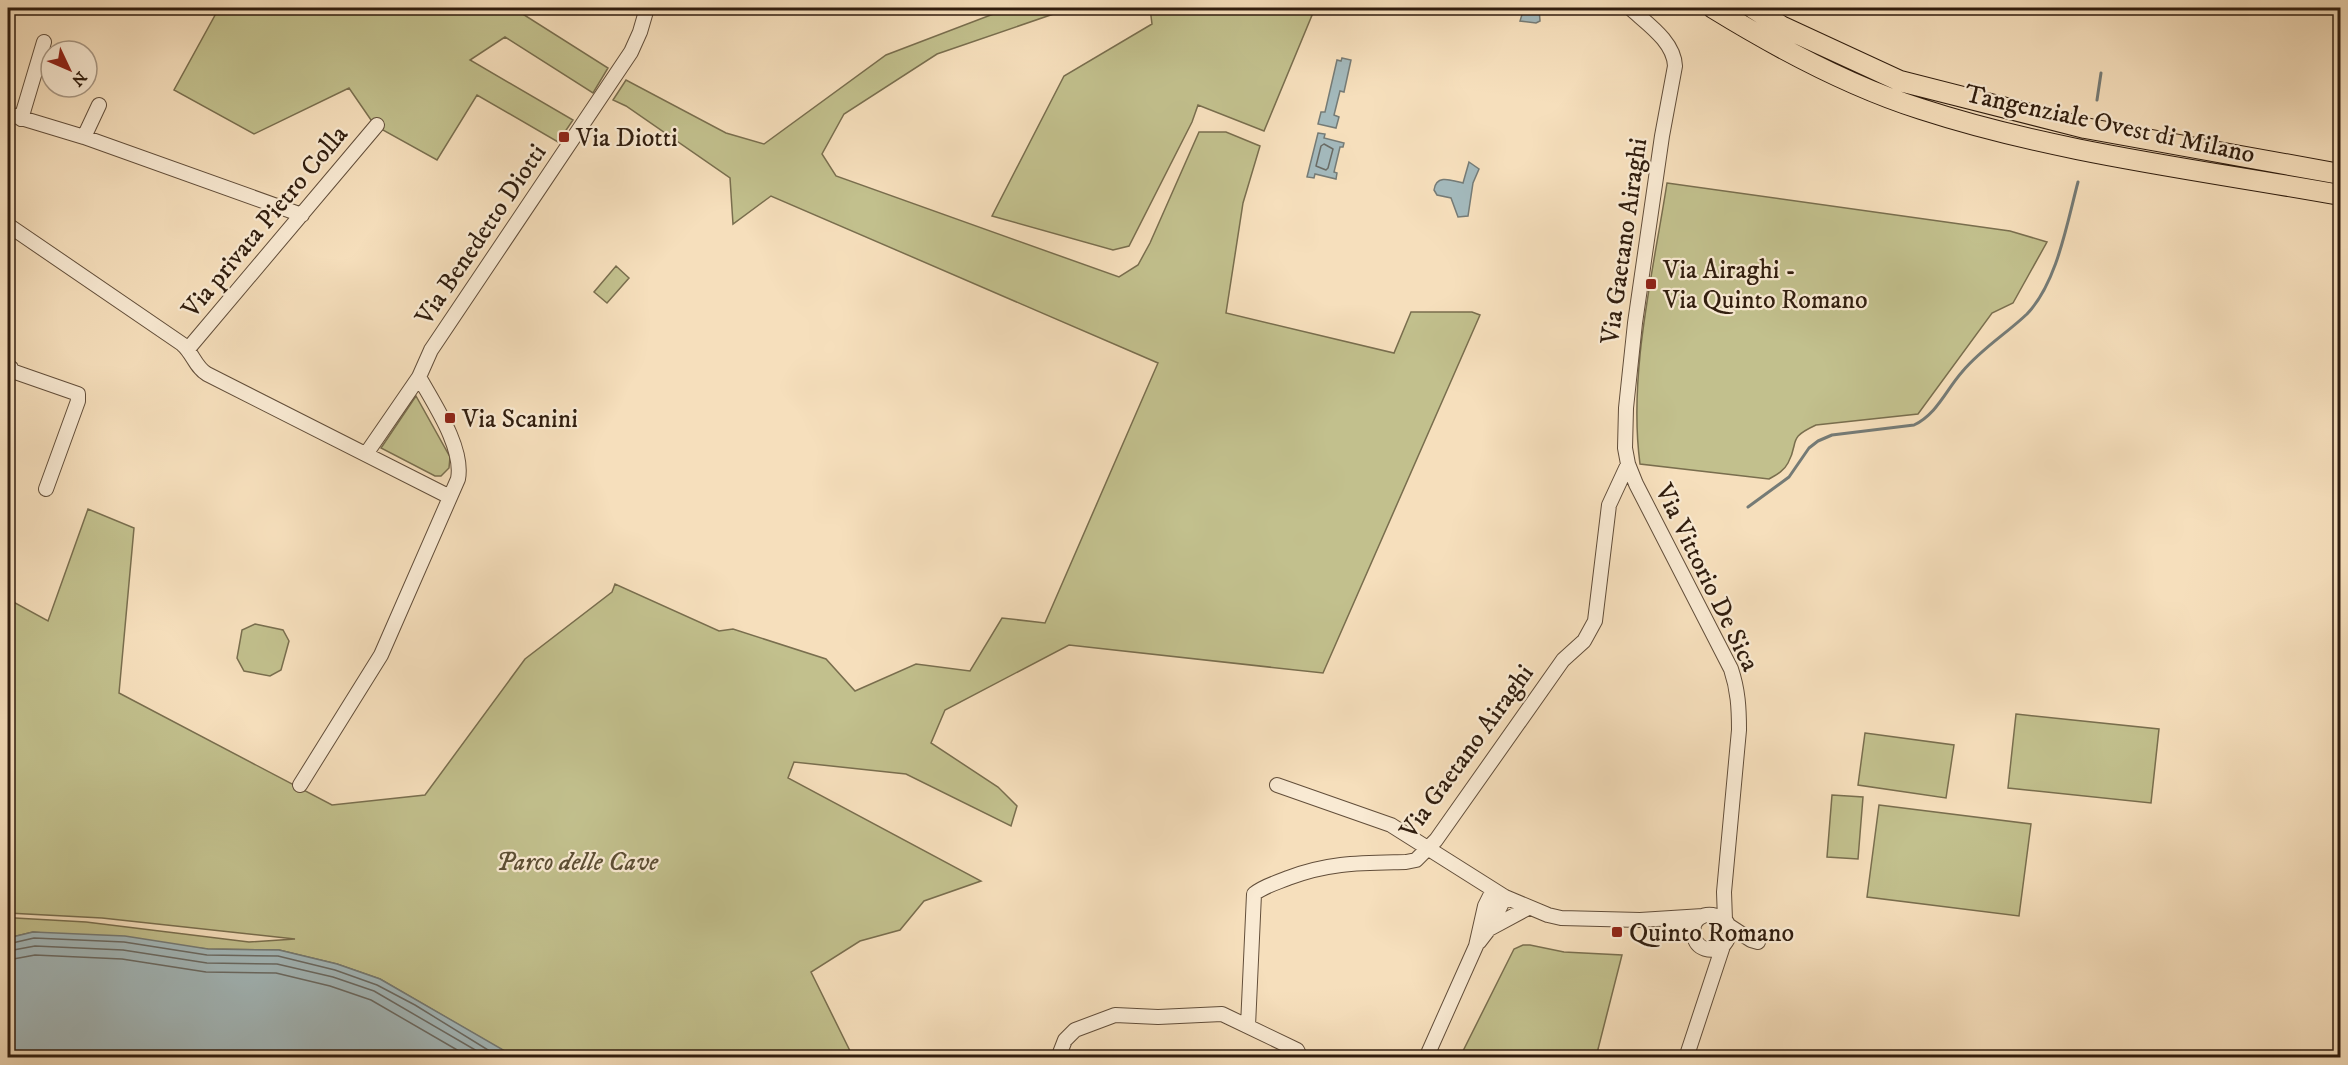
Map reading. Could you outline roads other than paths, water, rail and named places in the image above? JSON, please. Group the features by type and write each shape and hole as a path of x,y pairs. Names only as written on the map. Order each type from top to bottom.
{"highway":[{"name":"Tangenziale Ovest di Milano","path":"1713,8 1749,30 1834,74 1920,109 2024,138 2340,195"},
{"name":"Tangenziale Ovest di Milano","path":"1753,8 1781,26 1900,81 2085,128 2340,174"}],"street":[{"name":"Via Benedetto Diotti","path":"366,454 419,377 431,350 631,52 647,8"},
{"name":"Via Gaetano Airaghi","path":"1248,1026 1254,894 1263,888 1312,869 1346,863 1416,860 1445,830 1563,660 1591,633 1595,621 1609,505 1628,464 1625,448 1626,408 1635,323 1662,136 1675,66 1674,55 1665,41 1629,8"},
{"path":"39,54 14,117 84,137 302,215"},
{"path":"84,137 99,105"},
{"name":"Via privata Pietro Colla","path":"188,349 377,124"},
{"path":"8,225 188,349 197,365 207,374 450,497"},
{"path":"8,366 12,371 78,394 78,401 46,489"},
{"path":"300,785 381,656 458,479 460,468 458,455 419,377"},
{"name":"Via Vittorio De Sica","path":"1628,464 1636,484 1731,669 1737,686 1739,703 1739,730 1724,892 1726,922 1729,930 1686,1058"},
{"path":"1613,495 1636,484"},
{"path":"1277,785 1391,825 1499,894 1528,908 1561,918 1665,919 1720,916 1754,941 1725,944 1712,950 1706,949 1701,947 1694,937 1665,919"},
{"name":"Via Vittorio De Sica","path":"1694,937 1695,925 1724,892"},
{"path":"1476,946 1489,929 1499,894"},
{"path":"1426,1058 1476,946 1485,906 1499,894"},
{"path":"1489,929 1528,908"},
{"name":"Via Vittorio De Sica","path":"1706,949 1712,985"},
{"path":"1058,1058 1065,1040 1075,1030 1115,1015 1158,1017 1213,1014 1222,1014 1297,1050 1301,1058"}],"water":[{"path":"1524,8 1539,8 1540,21 1536,23 1520,21"},
{"path":"1342,58 1351,60 1344,92 1340,91 1334,115 1339,117 1336,128 1318,124 1321,112 1325,112 1337,60 1341,61"},
{"path":"1318,133 1325,134 1324,138 1344,143 1343,147 1340,147 1334,172 1337,173 1336,179 1315,174 1314,178 1307,177"},
{"path":"1469,162 1479,169 1473,183 1468,216 1458,217 1451,198 1437,195 1434,190 1435,185 1445,179 1463,183"},
{"path":"33,932 125,936 208,949 279,950 337,964 380,979 505,1051 508,1057 8,1057 8,938"}],"waterway":[{"path":"2097,100 2101,73"},
{"path":"1748,507 1789,477 1809,448 1818,441 1832,435 1914,425 1929,415 1969,364 2027,314 2037,301 2060,252 2078,182"}],"place":[{"name":"Via Diotti","path":"564,137"},
{"name":"Via Airaghi - Via Quinto Romano","path":"1651,284"},
{"name":"Via Scanini","path":"450,418"},
{"name":"Quinto Romano","path":"1617,932"}],"park label":[{"name":"Parco delle Cave","path":"577,861"}]}
